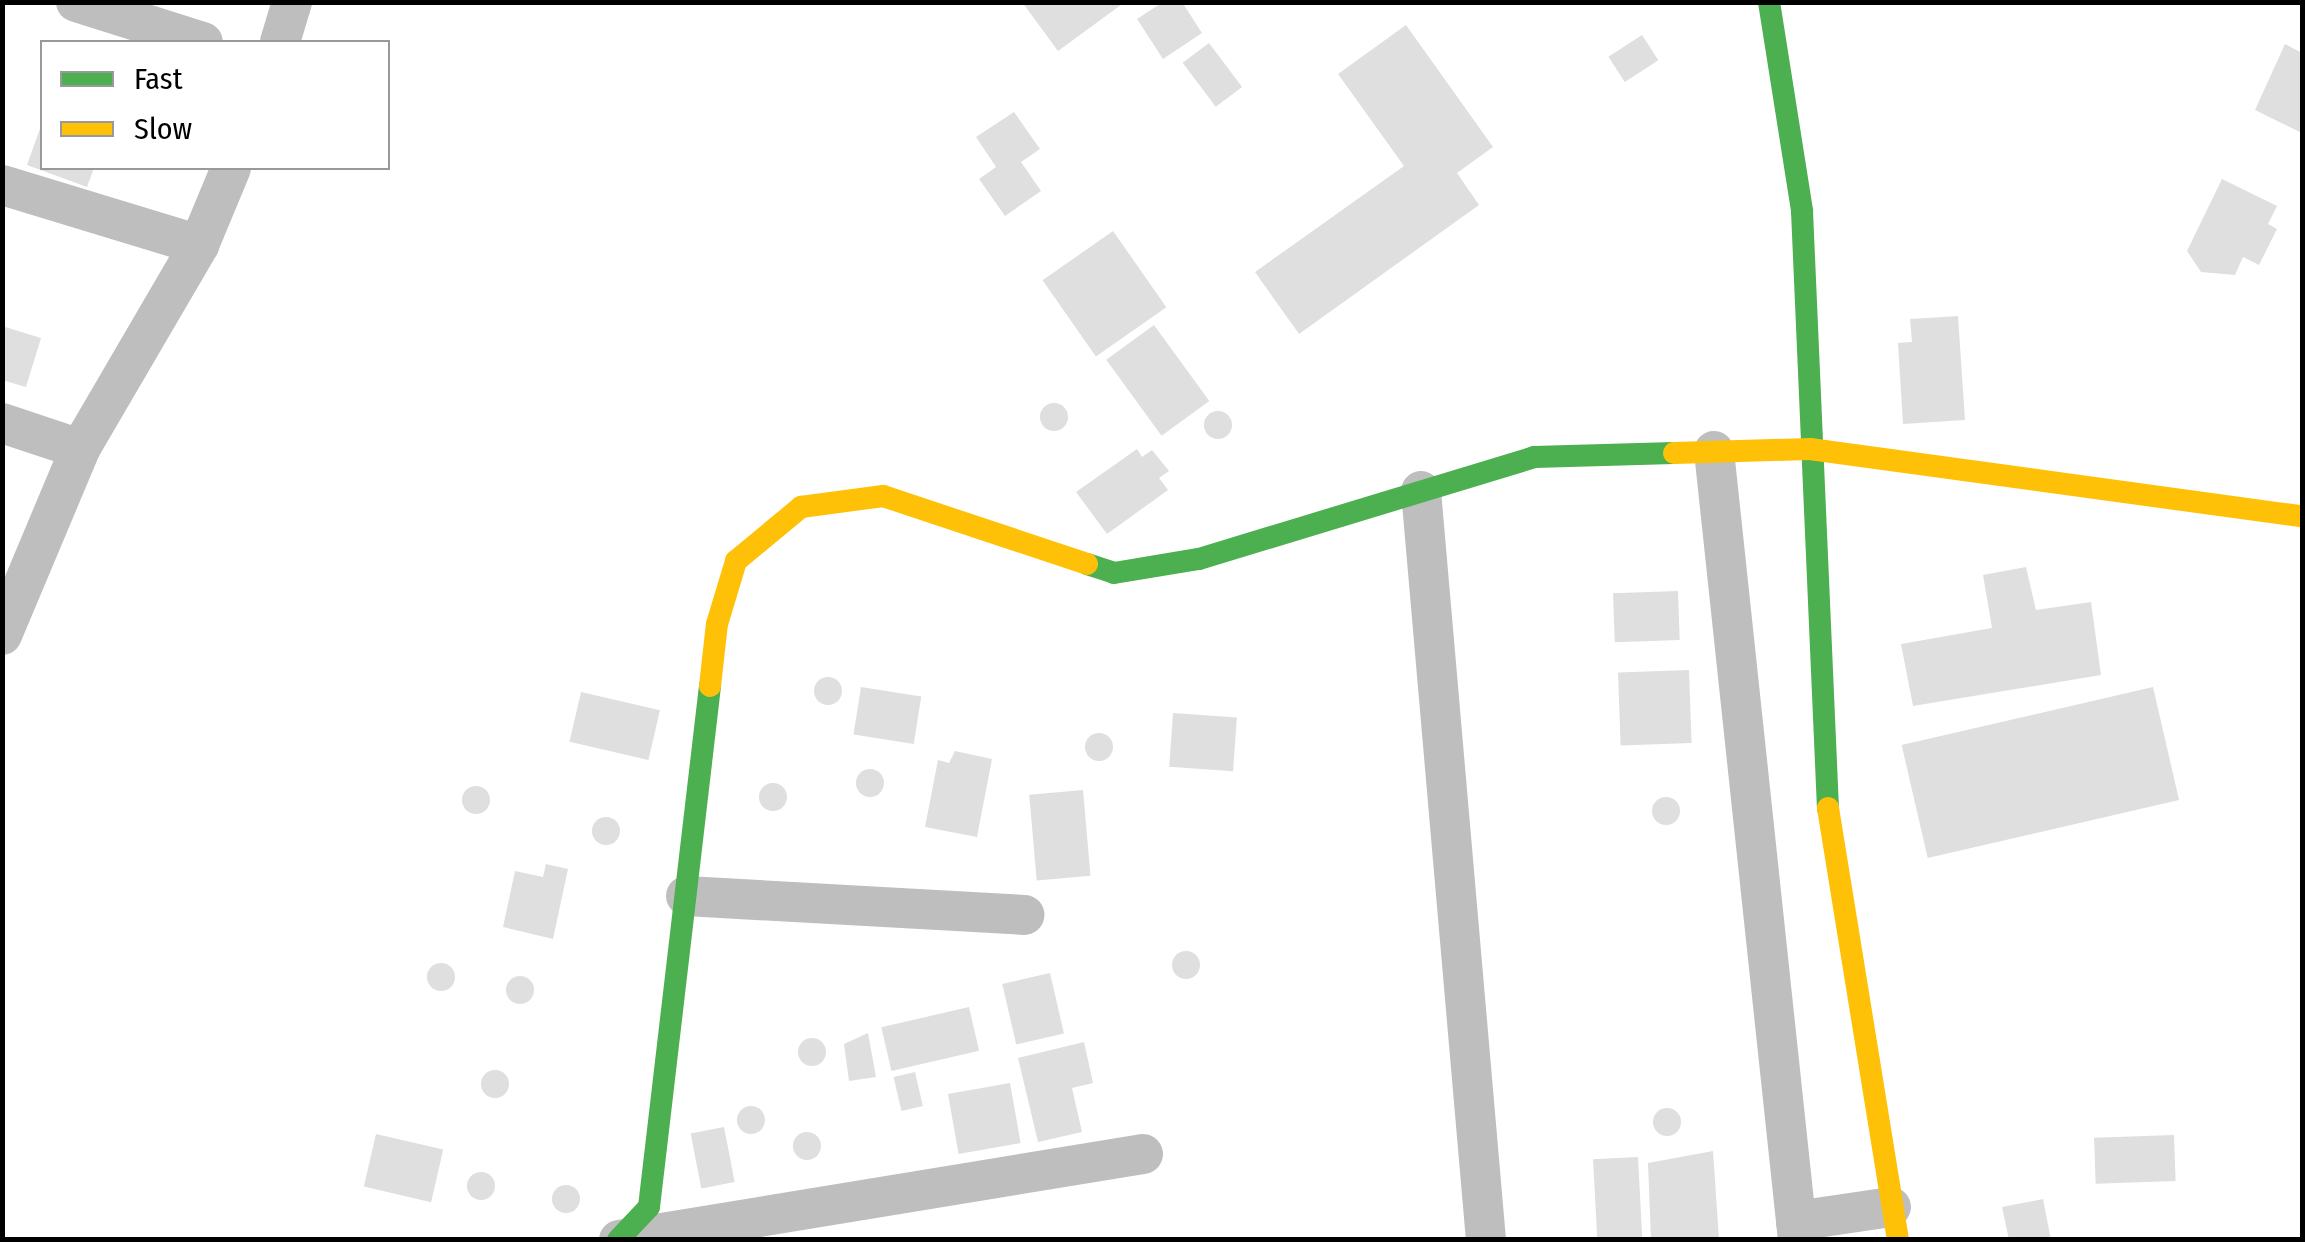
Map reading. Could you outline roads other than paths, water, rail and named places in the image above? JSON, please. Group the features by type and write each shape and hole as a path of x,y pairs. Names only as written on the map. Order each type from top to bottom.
{"street":[{"path":"76,2 196,40"},
{"path":"281,40 292,2"},
{"path":"1714,452 1797,1230 1894,1223 1838,898 1822,750 1802,211 1769,2"},
{"path":"2,634 80,449 199,245 230,170"},
{"path":"2,185 199,245"},
{"path":"2,423 80,449"},
{"path":"618,1240 649,1206 722,608 736,561 801,508 883,496 1114,574 1199,559 1534,456 1810,449 2302,516"},
{"path":"1422,491 1486,1240"},
{"path":"686,896 1024,915"},
{"path":"618,1240 1143,1154"}]}
